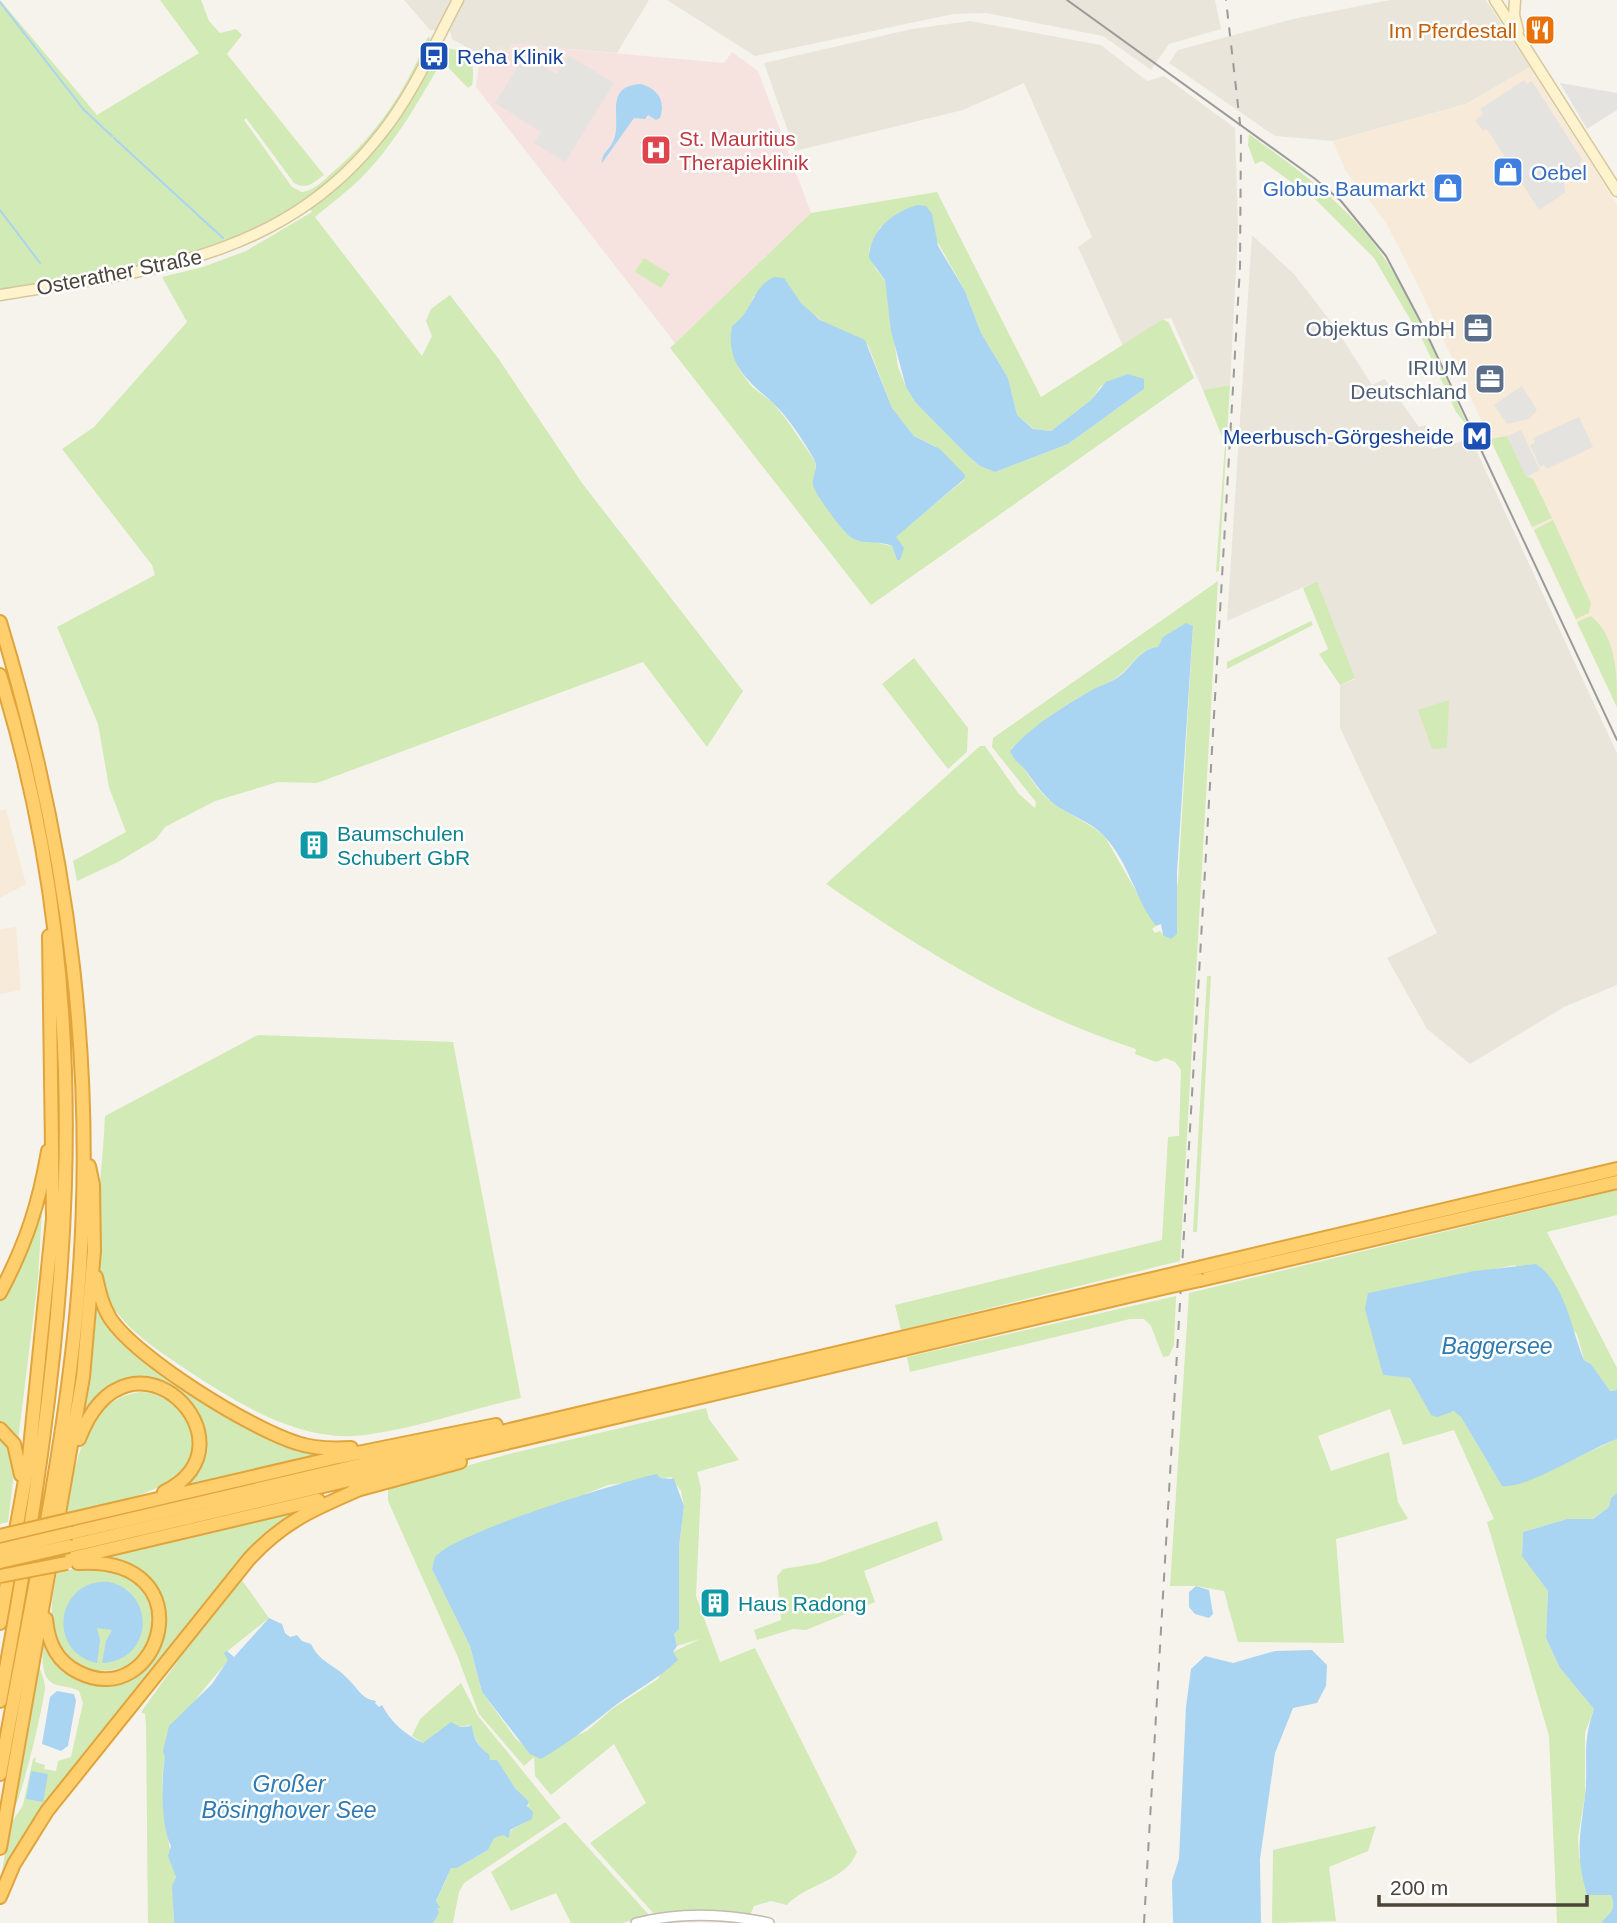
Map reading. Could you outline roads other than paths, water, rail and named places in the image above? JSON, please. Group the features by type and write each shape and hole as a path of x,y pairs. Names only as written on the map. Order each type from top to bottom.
{"highway":[{"path":"0,622 43,776 66,902 79,1019 84,1145 80,1262 71,1357 0,1774"},
{"path":"0,675 27,780 50,904 65,1054 68,1144 65,1219 50,1403 0,1701"},
{"path":"0,1623 29,1458 49,1273 54,1186 50,904"},
{"path":"0,1293 23,1248 40,1196 52,1112"},
{"path":"0,1848 83,1377 93,1263 93,1185 84,1145"},
{"path":"0,1550 69,1550 1617,1169"},
{"path":"1201,1273 1617,1181"},
{"path":"93,1263 101,1298 111,1319 138,1347 192,1386 270,1433 297,1444 337,1449 382,1447"},
{"path":"0,1576 32,1569 69,1550 541,1422 1166,1282"},
{"path":"67,1475 85,1425 107,1396 132,1385 164,1388 187,1405 195,1419 199,1449 195,1463 174,1487 130,1504"},
{"path":"0,1533 72,1519 382,1447 519,1420 541,1422"},
{"path":"0,1429 14,1444 20,1461 22,1497"},
{"path":"0,1562 360,1489 472,1459 530,1437"},
{"path":"0,1897 14,1864 47,1811 257,1550 298,1516 360,1489"},
{"path":"47,1593 49,1640 61,1660 80,1673 115,1677 139,1666 154,1647 161,1623 159,1606 151,1589 137,1574 69,1550"},
{"path":"0,1613 5,1594"}],"main road":[{"name":"Osterather Straße","path":"0,295 131,273 199,258 235,245 312,202 366,152 404,102 458,0"},
{"path":"1497,0 1617,191"},
{"path":"1515,0 1514,15 1521,41"}],"street":[{"path":"636,1923 684,1915 717,1914 769,1923"}],"water":[{"path":"641,84 659,96 662,106 660,118 656,120 648,115 645,119 634,118 602,163 616,131 618,97 622,90 629,86"},
{"path":"918,205 926,206 932,214 938,246 965,291 981,333 1008,378 1017,415 1033,429 1051,431 1091,400 1106,382 1128,374 1144,379 1144,389 1068,444 995,472 980,466 915,402 906,387 891,331 885,280 869,258 873,239 884,224 900,212"},
{"path":"774,277 784,278 801,303 820,320 865,340 892,408 914,436 940,449 965,475 964,479 896,537 904,548 900,560 897,560 892,546 863,542 852,538 843,530 813,485 815,463 805,444 784,415 747,378 735,361 732,351 732,326 745,314 761,287"},
{"path":"1186,623 1193,626 1177,872 1177,934 1171,939 1163,935 1161,924 1156,926 1149,915 1113,846 1093,826 1050,800 1010,751 1048,717 1118,677 1142,653 1158,647 1163,637"},
{"name":"Baggersee","path":"1536,1264 1546,1273 1561,1295 1584,1360 1591,1364 1610,1391 1617,1390 1617,1439 1542,1475 1502,1486 1461,1417 1454,1411 1437,1417 1431,1415 1410,1378 1383,1375 1365,1309 1368,1293 1474,1271"},
{"path":"657,1474 660,1478 674,1479 684,1506 679,1547 679,1629 674,1634 677,1646 673,1652 678,1660 541,1759 530,1754 482,1692 470,1646 432,1569 435,1557 448,1547 504,1522 576,1497"},
{"path":"1617,1493 1617,1923 1601,1923 1612,1910 1613,1900 1611,1895 1587,1895 1580,1856 1586,1784 1586,1744 1594,1709 1560,1668 1546,1638 1548,1591 1522,1556 1523,1532 1567,1519 1593,1519 1609,1507 1611,1498"},
{"path":"109,1582 125,1589 135,1599 143,1626 131,1651 119,1659 102,1663 106,1641 112,1630 97,1628 100,1640 97,1663 80,1656 70,1645 64,1631 64,1616 78,1591 91,1584"},
{"path":"1196,1586 1209,1590 1213,1614 1209,1618 1195,1614 1189,1607 1189,1592"},
{"name":"Großer Bösinghover See","path":"269,1618 282,1624 285,1633 290,1637 297,1635 302,1641 311,1644 323,1659 363,1695 376,1701 379,1707 382,1705 394,1722 417,1740 423,1743 451,1722 460,1727 472,1726 477,1742 489,1754 490,1760 497,1760 515,1788 529,1802 527,1806 533,1812 532,1819 510,1830 509,1838 503,1835 494,1838 488,1850 457,1868 451,1868 436,1901 440,1908 437,1908 439,1913 433,1923 174,1923 172,1886 176,1877 168,1856 171,1846 165,1827 163,1803 163,1751 169,1726 212,1684 228,1660 224,1653 227,1651 234,1657"},
{"path":"1312,1650 1327,1665 1326,1686 1317,1703 1293,1708 1275,1753 1260,1859 1261,1923 1173,1923 1172,1881 1179,1859 1186,1707 1191,1669 1205,1656 1233,1663 1275,1651"},
{"path":"57,1691 74,1694 76,1701 68,1746 61,1751 42,1744 50,1697"},
{"path":"31,1771 48,1774 43,1802 26,1799"}],"waterway":[{"path":"0,2 84,110 112,136"},
{"path":"114,138 223,238"},
{"path":"0,210 40,263"}],"tram line":[{"path":"1067,0 1314,178 1341,201 1386,256 1424,328 1617,740"}],"railway":[{"path":"1144,1923 1240,267 1241,132 1226,0"}],"place":[{"name":"Im Pferdestall","path":"1540,30"},
{"name":"Reha Klinik","path":"434,56"},
{"name":"St. Mauritius Therapieklinik","path":"656,150"},
{"name":"Oebel","path":"1508,172"},
{"name":"Globus Baumarkt","path":"1448,188"},
{"name":"Objektus GmbH","path":"1478,328"},
{"name":"IRIUM Deutschland","path":"1490,379"},
{"name":"Meerbusch-Görgesheide","path":"1477,436"},
{"name":"Baumschulen Schubert GbR","path":"314,845"},
{"name":"Haus Radong","path":"715,1603"}]}
